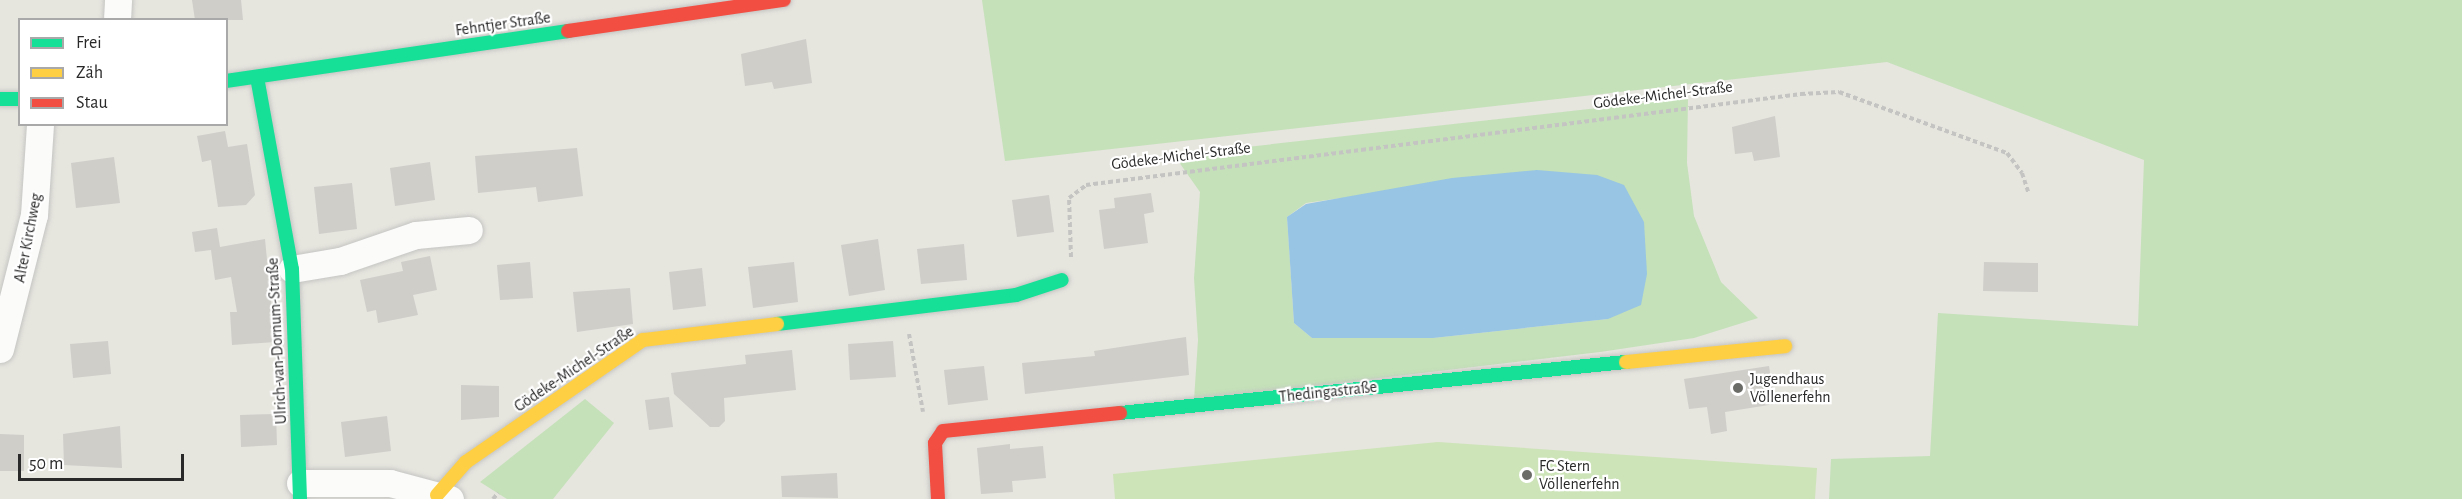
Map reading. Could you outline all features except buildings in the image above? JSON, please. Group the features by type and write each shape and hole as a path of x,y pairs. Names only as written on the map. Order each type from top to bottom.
{"street":[{"path":"117,18 118,0"},
{"name":"Fehntjer Straße","path":"228,81 771,1"},
{"name":"Ulrich-van-Dornum-Straße","path":"257,77 292,269 300,491"},
{"path":"0,99 18,99"},
{"name":"Alter Kirchweg","path":"0,349 34,215 40,126"},
{"path":"292,269 340,261 416,235 469,231"},
{"name":"Gödeke-Michel-Straße","path":"443,497 466,462 643,340 1016,295 1062,280"},
{"name":"Thedingastraße","path":"936,435 1080,416 1785,346"},
{"path":"936,435 938,499"},
{"path":"300,491 390,483 443,497"}],"path":[{"name":"Gödeke-Michel-Straße","path":"1062,280 1074,249 1069,198 1086,185 1801,94 1839,92 2007,153 2022,173 2028,194"},
{"path":"904,308 926,426 936,435"},
{"path":"493,499 498,494"}],"green space":[{"path":"982,0 2462,0 2462,499 1829,499 1831,459 1930,456 1938,313 2138,326 2144,160 1887,62 1005,161"},
{"path":"1688,98 1687,163 1694,216 1721,282 1758,318 1694,338 1600,352 1194,400 1198,340 1194,278 1200,192 1174,155","holes":["1341,198 1608,319 1433,338 1312,338 1294,323 1287,217 1306,203"]},
{"path":"585,399 614,423 553,499 507,499 480,482"},
{"path":"1438,442 1817,468 1815,499 1115,499 1113,474"}],"water":[{"path":"1537,170 1597,175 1624,185 1644,222 1647,274 1641,305 1608,319 1433,338 1312,338 1294,323 1287,217 1306,204 1452,178"}],"traffic: fast":[{"path":"228,81 568,31"},
{"path":"257,77 292,269 300,499"},
{"path":"0,99 18,99"},
{"path":"777,324 1016,295 1062,280"},
{"path":"1120,413 1626,362"}],"traffic: slow":[{"path":"437,495 466,462 643,340 777,324"},
{"path":"1626,362 1785,346"}],"traffic: jam":[{"path":"568,31 784,0"},
{"path":"938,499 935,443 943,431 1120,413"}],"place":[{"name":"Jugendhaus Völlenerfehn","path":"1738,388"},
{"name":"FC Stern Völlenerfehn","path":"1527,475"}]}
